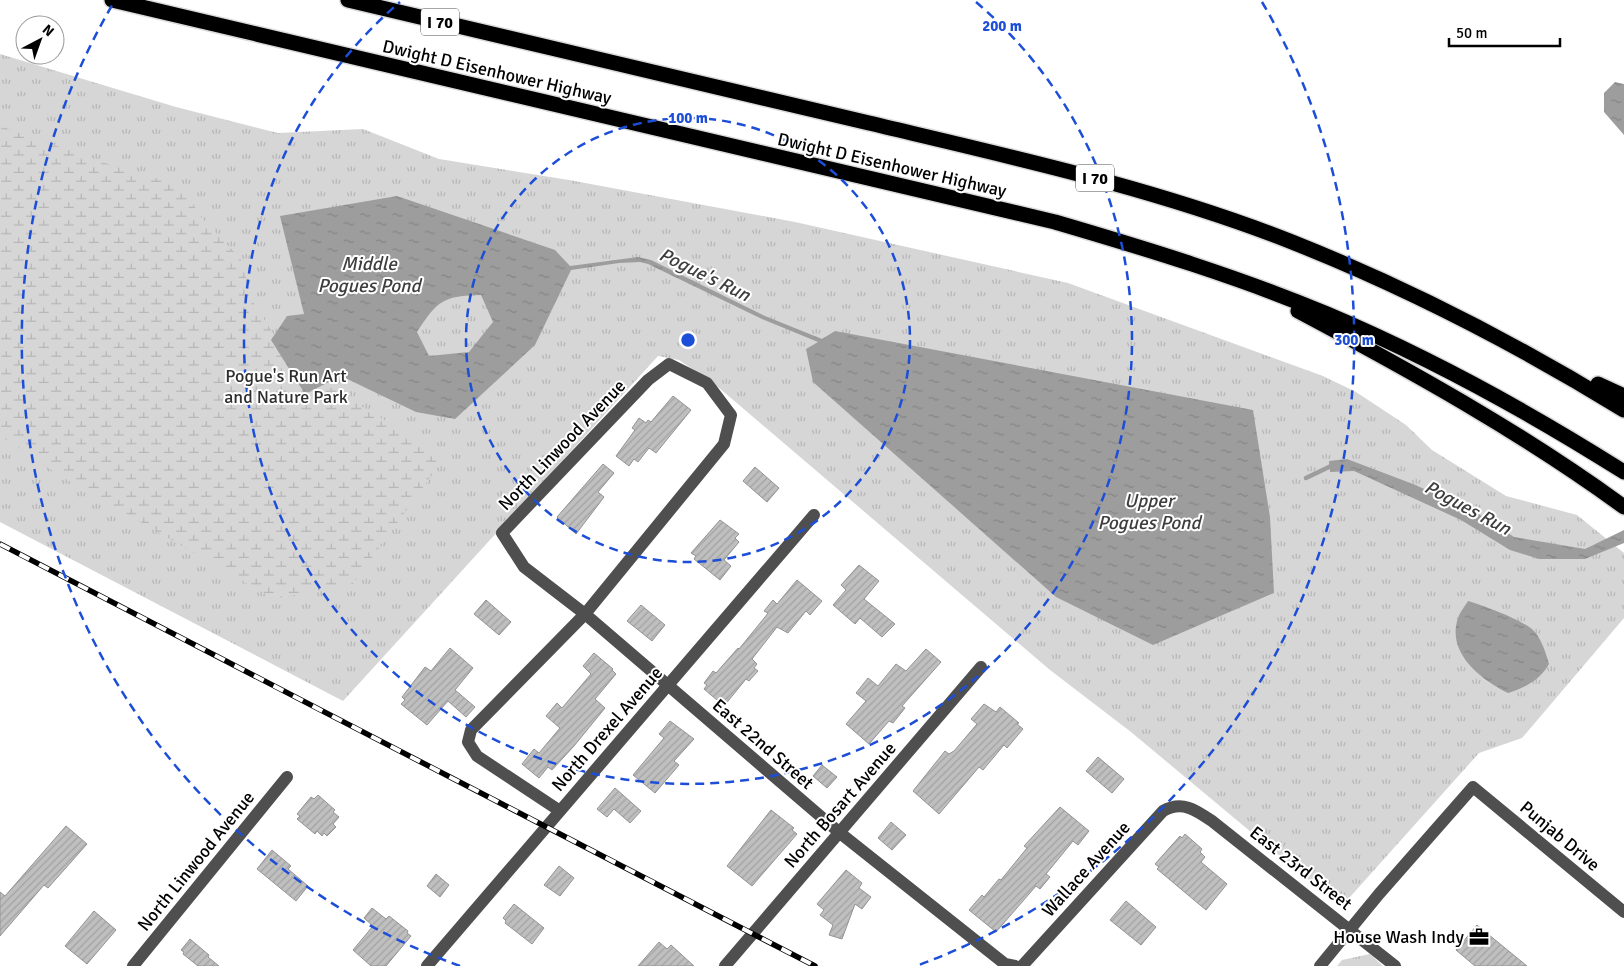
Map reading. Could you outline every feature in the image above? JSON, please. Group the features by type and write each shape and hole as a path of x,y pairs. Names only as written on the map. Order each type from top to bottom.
{"highway":[{"name":"Dwight D Eisenhower Highway","path":"112,0 1055,222 1113,238 1238,280 1325,313 1420,357 1532,416 1624,472"},
{"name":"Dwight D Eisenhower Highway","path":"348,0 1006,156 1139,190 1298,244 1422,298 1500,338 1624,410"},
{"path":"1238,280 1385,357 1494,420 1546,452 1624,507"},
{"path":"1500,338 1624,396"}],"street":[{"name":"North Linwood Avenue","path":"502,533 648,380 669,364 708,382 731,416 724,444 584,614"},
{"name":"North Drexel Avenue","path":"427,966 814,515"},
{"name":"East 22nd Street","path":"502,533 524,567 584,614 840,832 1006,964 1015,966"},
{"path":"560,811 477,756 468,742 471,730 584,614"},
{"name":"North Bosart Avenue","path":"725,966 981,667"},
{"name":"North Linwood Avenue","path":"133,966 287,777"},
{"name":"Punjab Drive","path":"1351,930 1379,894 1473,787 1624,912"},
{"name":"East 23rd Street","path":"1180,805 1195,809 1212,821 1395,966"},
{"name":"Wallace Avenue","path":"1022,966 1163,811 1170,806 1180,805"},
{"path":"1320,966 1351,930"}],"green space":[{"name":"Pogue's Run Art and Nature Park","path":"0,54 15,59 15,65 37,65 176,107 278,133 363,129 439,159 569,180 795,222 1068,283 1323,376 1356,392 1406,425 1432,450 1506,496 1577,515 1624,553 1624,618 1522,738 1479,753 1341,907 1131,732 1050,670 718,387 679,360 658,356 343,701 0,522"},
{"path":"0,126 114,166 183,186 200,216 241,259 252,300 295,368 305,394 325,384 445,457 353,584 274,599 64,478 0,436"},
{"path":"1370,954 1383,966 1337,966 1342,960"}],"water":[{"path":"1615,82 1624,84 1624,135 1604,112 1604,93"},
{"name":"Upper Pogues Pond","path":"397,196 555,250 570,266 638,257 651,260 765,316 822,339 835,331 1253,410 1270,517 1274,593 1153,645 1056,597 813,382 806,349 818,342 762,319 648,264 640,262 571,270 535,345 455,419 416,412 341,376 305,394 271,340 287,316 304,314 280,216","holes":["481,295 493,322 469,352 429,356 417,332 436,306 458,297"]},
{"path":"1347,459 1413,484 1474,511 1514,537 1585,549 1624,530 1624,543 1585,559 1539,559 1510,550 1461,520 1354,471 1330,472 1329,461"},
{"path":"1468,601 1513,618 1530,627 1535,632 1544,647 1549,664 1537,679 1508,693 1487,681 1468,664 1461,654 1457,643 1456,631 1458,618"}],"building":[{"path":"673,396 691,410 656,453 649,448 638,462 634,459 629,466 616,456 635,430 632,428 639,418 646,423 648,420 651,422"},
{"path":"603,464 614,473 598,492 604,497 576,534 557,517"},
{"path":"755,467 779,488 767,502 743,481"},
{"path":"720,520 739,534 735,538 739,542 724,560 731,566 720,580 694,559 696,556 691,553"},
{"path":"859,565 879,581 864,599 895,624 882,637 860,618 855,624 833,605 846,590 841,585"},
{"path":"797,580 822,601 810,615 806,611 788,633 777,627 752,659 757,664 754,668 758,671 749,681 746,679 724,706 704,689 707,685 704,683 713,671 716,673 739,649 768,613 764,611 773,600 777,604"},
{"path":"486,600 511,622 499,635 474,614"},
{"path":"641,605 665,625 652,641 627,621"},
{"path":"450,648 473,668 455,690 475,707 466,717 448,701 427,725 401,704 405,700 402,697 425,667 431,671"},
{"path":"926,649 941,662 902,706 905,708 893,723 889,721 869,744 846,724 866,701 856,693 868,678 878,686 896,664 906,671"},
{"path":"594,653 613,669 616,674 595,699 605,708 552,770 548,767 539,778 522,764 534,749 539,753 560,728 546,716 557,703 562,708 591,674 583,666"},
{"path":"984,704 996,712 1000,707 1019,723 1017,724 1023,729 1007,748 1004,745 983,770 979,767 939,814 913,791 945,751 949,754 954,751 977,724 971,719"},
{"path":"670,721 694,739 674,761 679,765 655,793 633,775 664,738 659,734"},
{"path":"1098,757 1124,779 1112,793 1086,771"},
{"path":"822,765 837,777 827,788 813,776"},
{"path":"615,788 641,811 630,823 614,809 607,817 597,809"},
{"path":"318,795 335,810 333,812 339,817 333,824 336,827 327,836 324,833 322,836 317,831 315,834 297,819 300,816 297,814 311,797 314,799"},
{"path":"1060,807 1089,831 1078,845 1073,841 1046,874 1050,877 1040,889 1036,886 996,932 969,910 982,895 984,897 999,879 1001,880 1027,848 1024,846"},
{"path":"771,810 794,828 792,830 797,834 752,886 727,866"},
{"path":"891,822 906,835 892,850 878,838"},
{"path":"66,826 87,844 48,888 44,885 0,936 0,892 5,896"},
{"path":"1185,834 1202,849 1200,852 1205,857 1201,862 1227,884 1206,910 1157,869 1159,867 1155,864 1180,836 1182,838"},
{"path":"272,850 291,866 288,869 308,886 296,901 257,869"},
{"path":"559,866 574,878 560,896 544,885"},
{"path":"846,870 862,883 859,888 871,897 862,909 855,904 842,939 829,935 833,925 820,915 824,910 817,904"},
{"path":"436,874 449,885 440,897 427,886"},
{"path":"1126,901 1156,927 1141,945 1110,920"},
{"path":"514,904 544,928 532,944 505,923 506,921 503,918"},
{"path":"372,908 386,919 389,916 408,931 407,933 411,936 386,966 371,966 353,950 373,926 364,918"},
{"path":"94,911 116,930 87,964 65,946"},
{"name":"House Wash Indy","path":"1477,925 1527,966 1475,966 1456,950"},
{"path":"190,939 219,966 198,966 183,954 184,952 181,950"},
{"path":"659,942 667,949 671,945 694,966 638,966"}],"waterway":[{"name":"Pogues Run","path":"1306,478 1331,466 1335,467"}],"railway":[{"path":"0,544 815,966"}],"place":[{"name":"House Wash Indy","path":"1479,937"}],"water label":[{"name":"Middle Pogues Pond","path":"369,274"},
{"name":"Pogue's Run","path":"705,274"}]}
